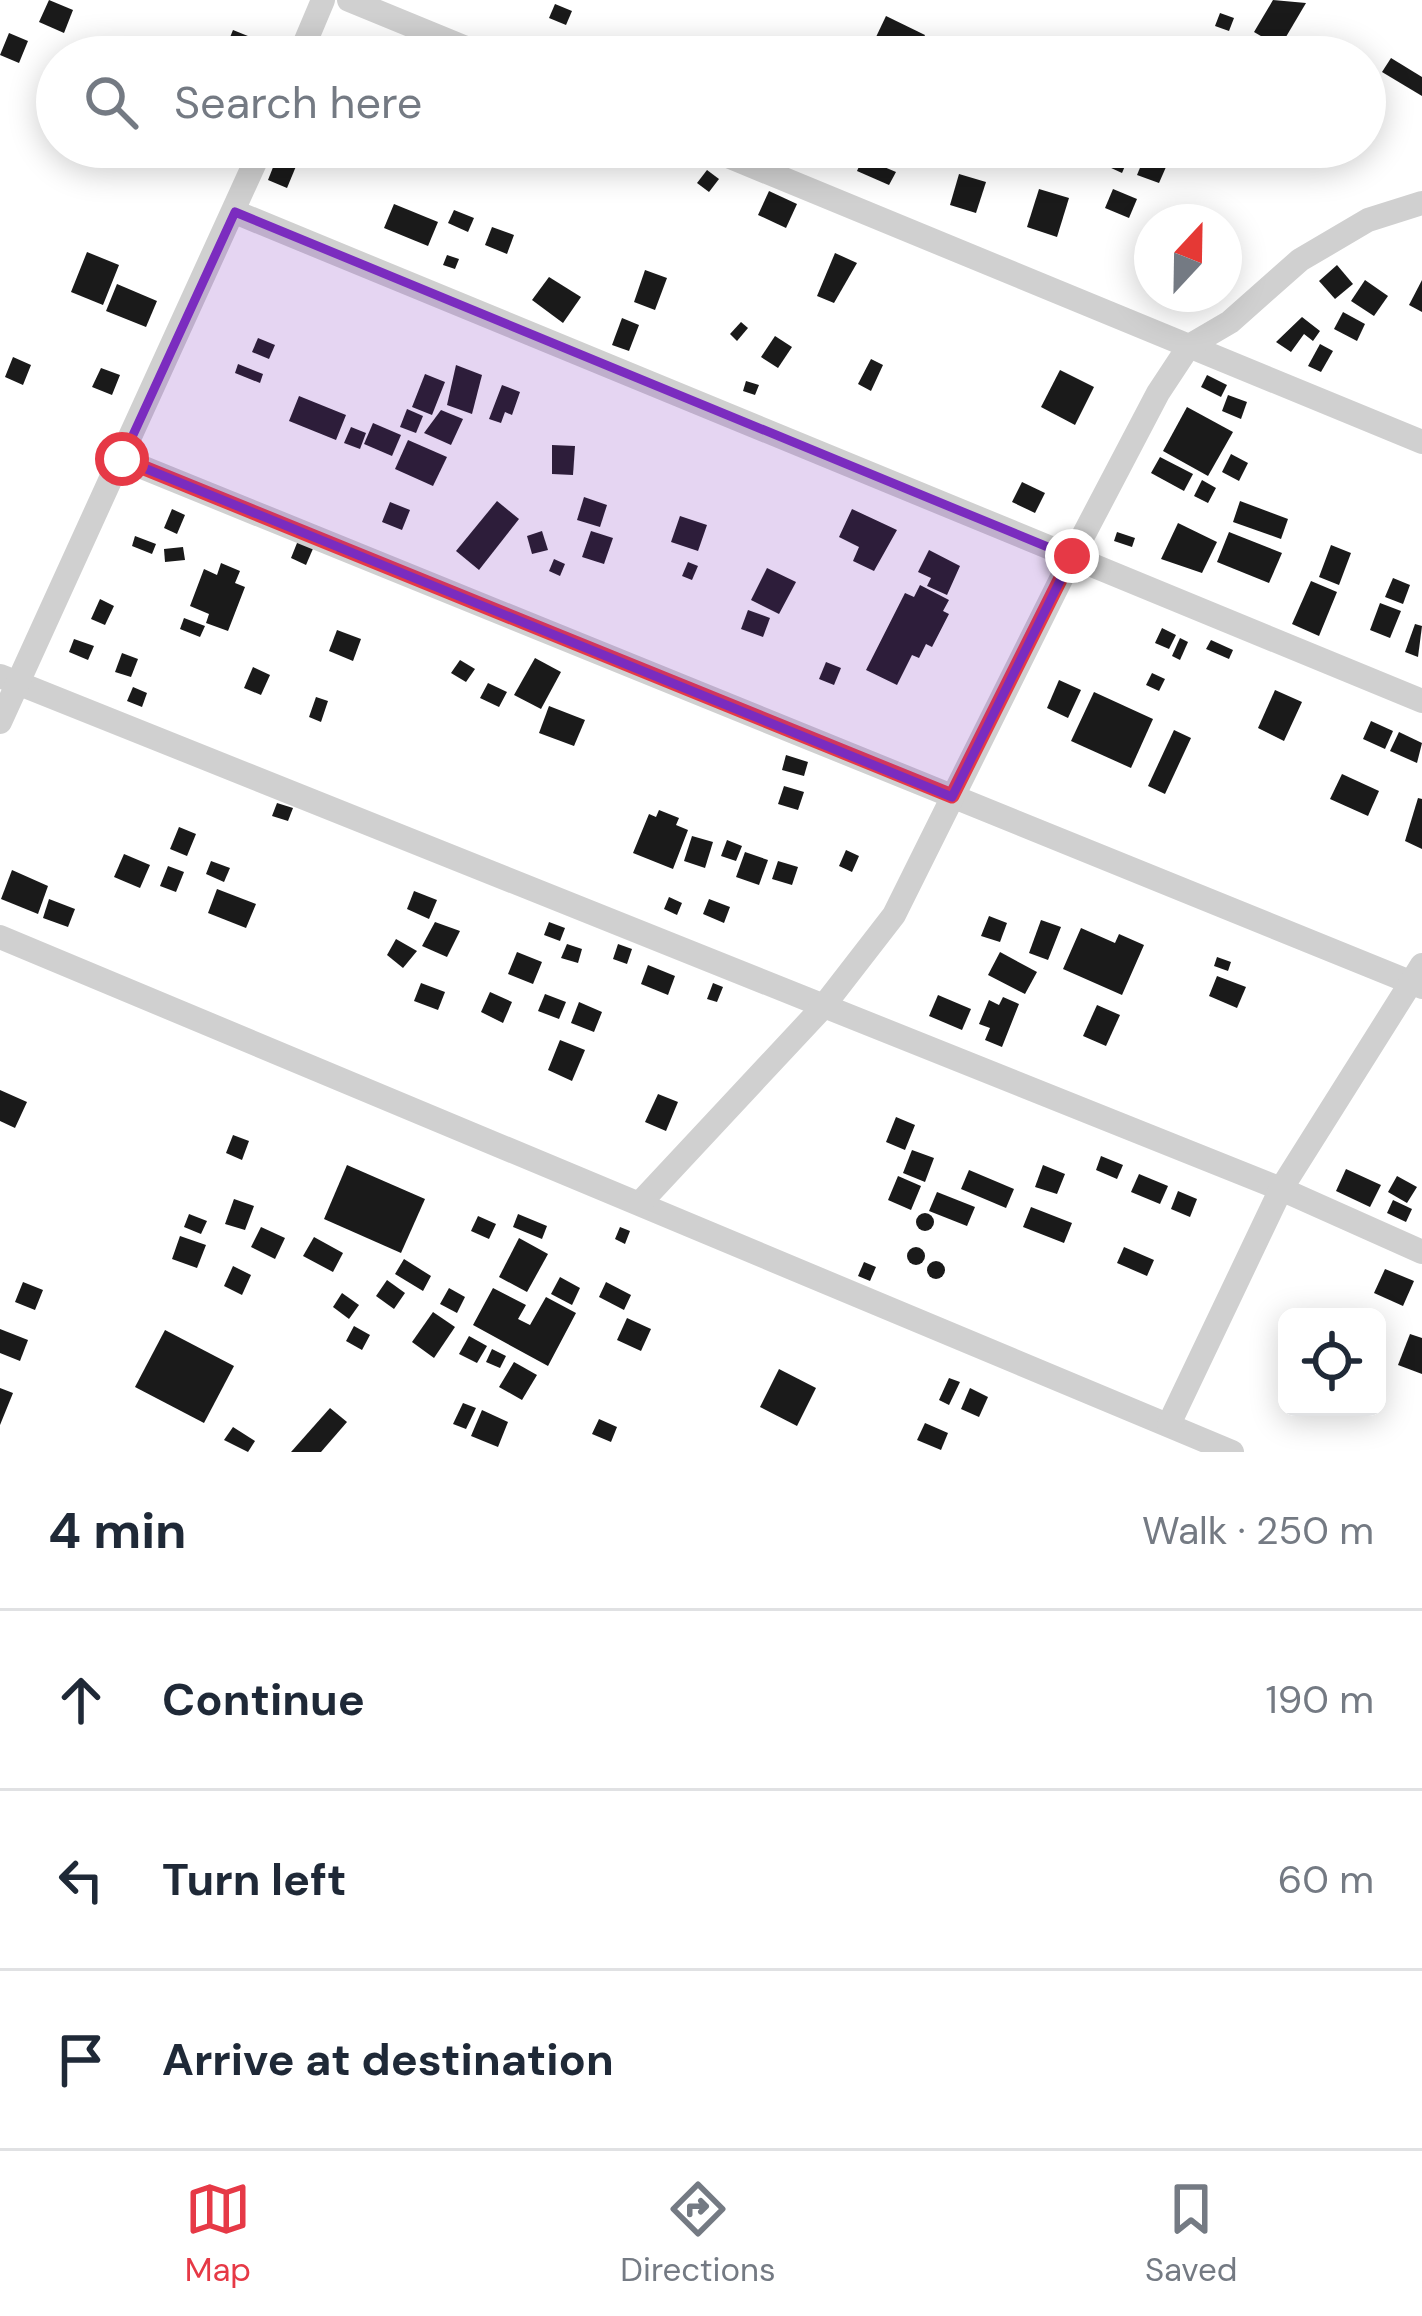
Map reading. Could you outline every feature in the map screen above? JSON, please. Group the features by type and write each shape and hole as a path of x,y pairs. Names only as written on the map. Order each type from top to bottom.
{"street":[{"path":"307,36 322,0"},
{"path":"350,0 437,36"},
{"path":"0,722 10,680 122,459 253,168"},
{"path":"757,168 1422,442"},
{"path":"640,1203 822,1008 894,915 1072,556 1158,392 1189,346 1230,322 1300,260 1368,220 1422,203"},
{"path":"235,212 1422,701"},
{"path":"122,459 952,796 1419,979 1281,1189 1169,1424"},
{"path":"10,680 1281,1189 1422,1252"},
{"path":"0,938 1232,1452"}],"highlighted area":[{"path":"235,212 1072,557 952,797 122,459"}],"building":[{"path":"49,0 73,10 64,33 39,22"},
{"path":"1273,0 1306,3 1286,36 1254,32"},
{"path":"555,4 572,11 566,25 549,18"},
{"path":"1220,13 1234,18 1229,31 1215,26"},
{"path":"886,16 925,35 925,36 876,36"},
{"path":"9,33 28,41 19,63 0,55"},
{"path":"1391,58 1422,77 1422,96 1386,74"},
{"path":"273,168 295,168 287,188 268,180"},
{"path":"887,168 896,172 889,185 857,171"},
{"path":"1140,168 1166,168 1159,183 1137,175"},
{"path":"707,170 719,179 709,192 697,183"},
{"path":"959,174 986,182 976,213 950,205"},
{"path":"1039,189 1069,198 1057,237 1027,227"},
{"path":"1113,189 1137,199 1129,218 1105,208"},
{"path":"769,191 797,204 786,228 758,215"},
{"path":"394,204 438,222 428,246 384,228"},
{"path":"454,210 474,218 468,232 448,223"},
{"path":"492,227 514,235 507,254 485,245"},
{"path":"87,252 119,265 103,305 71,292"},
{"path":"835,253 857,263 834,303 817,296"},
{"path":"447,255 459,259 455,269 443,265"},
{"path":"1337,265 1353,284 1335,299 1319,281"},
{"path":"645,270 667,278 655,310 634,302"},
{"path":"549,277 581,297 563,323 532,300"},
{"path":"1365,280 1388,296 1374,316 1351,301"},
{"path":"1422,280 1422,312 1409,305"},
{"path":"117,284 157,301 146,327 106,311"},
{"path":"1343,312 1365,324 1357,341 1334,329"},
{"path":"1302,317 1320,331 1313,341 1304,334 1291,352 1276,342"},
{"path":"622,318 639,325 629,351 612,345"},
{"path":"741,322 748,328 737,341 730,334"},
{"path":"775,336 792,347 778,368 761,357"},
{"path":"258,338 275,345 269,359 252,352"},
{"path":"1320,344 1333,351 1321,372 1308,366"},
{"path":"13,357 31,365 23,385 5,377"},
{"path":"871,359 883,365 871,391 858,384"},
{"path":"238,364 263,374 260,383 235,373"},
{"path":"456,365 482,375 472,414 447,405"},
{"path":"101,368 120,375 112,395 92,387"},
{"path":"1060,370 1094,387 1075,425 1041,407"},
{"path":"425,374 445,382 432,415 412,407"},
{"path":"1207,375 1227,385 1221,397 1201,387"},
{"path":"746,381 759,385 755,395 743,391"},
{"path":"502,385 520,392 512,415 505,412 501,423 489,419"},
{"path":"1228,395 1247,402 1241,419 1222,411"},
{"path":"299,396 346,415 336,440 289,421"},
{"path":"1187,407 1233,432 1208,476 1163,451"},
{"path":"407,409 423,416 416,433 400,427"},
{"path":"441,410 463,419 451,445 424,433"},
{"path":"373,423 401,435 392,456 364,444"},
{"path":"351,427 366,433 360,449 344,443"},
{"path":"408,440 447,457 433,486 395,469"},
{"path":"552,445 575,446 573,475 552,474"},
{"path":"1231,454 1248,463 1239,481 1222,472"},
{"path":"1160,457 1193,474 1184,491 1151,473"},
{"path":"1202,480 1216,488 1208,503 1194,496"},
{"path":"1022,482 1045,493 1035,513 1012,502"},
{"path":"584,497 607,505 600,527 577,520"},
{"path":"497,501 519,519 479,570 456,551"},
{"path":"1240,501 1288,519 1281,539 1233,522"},
{"path":"390,502 410,510 402,530 382,522"},
{"path":"172,509 185,515 177,534 164,528"},
{"path":"852,509 897,530 874,571 853,561 859,547 839,537"},
{"path":"680,516 707,525 698,551 671,542"},
{"path":"1178,523 1217,542 1202,573 1161,559"},
{"path":"542,531 548,550 532,554 527,536"},
{"path":"591,531 613,538 604,564 582,557"},
{"path":"1117,532 1135,538 1132,547 1114,541"},
{"path":"1229,532 1282,553 1269,583 1217,562"},
{"path":"135,536 156,544 152,554 132,546"},
{"path":"299,538 315,544 306,565 291,558"},
{"path":"1331,545 1351,553 1339,585 1319,577"},
{"path":"183,547 185,560 165,562 164,549"},
{"path":"929,550 960,566 947,595 927,586 931,578 918,572"},
{"path":"554,559 565,564 560,576 549,571"},
{"path":"688,562 698,566 692,580 682,576"},
{"path":"221,563 240,571 235,583 245,587 228,631 206,623 209,614 190,606 204,569 217,575"},
{"path":"767,568 796,582 779,614 751,600"},
{"path":"1393,578 1410,585 1403,604 1385,597"},
{"path":"1311,581 1337,592 1319,636 1292,624"},
{"path":"920,585 949,600 943,611 949,614 932,647 926,644 919,658 912,655 897,685 866,670 905,593 914,597"},
{"path":"100,599 114,606 105,625 91,619"},
{"path":"1380,603 1401,611 1390,638 1370,630"},
{"path":"748,610 770,618 763,637 741,629"},
{"path":"184,618 205,626 200,637 180,629"},
{"path":"1415,624 1422,626 1418,657 1405,652"},
{"path":"1162,628 1176,635 1169,649 1155,643"},
{"path":"337,630 361,639 353,661 329,651"},
{"path":"1180,638 1188,642 1180,660 1172,656"},
{"path":"74,639 94,646 88,660 69,652"},
{"path":"1211,640 1233,650 1229,659 1206,649"},
{"path":"122,653 138,659 131,677 115,672"},
{"path":"535,658 561,672 541,709 514,695"},
{"path":"460,660 475,669 466,682 451,673"},
{"path":"826,662 841,668 834,685 819,679"},
{"path":"253,667 270,675 261,695 244,688"},
{"path":"1152,673 1165,679 1159,691 1146,685"},
{"path":"1059,680 1081,690 1068,718 1047,708"},
{"path":"488,683 507,692 499,707 480,698"},
{"path":"133,687 147,693 142,707 127,701"},
{"path":"1275,690 1302,702 1284,741 1258,728"},
{"path":"1094,692 1153,719 1131,768 1071,741"},
{"path":"316,697 328,701 321,722 309,717"},
{"path":"549,706 585,720 574,746 539,733"},
{"path":"1371,721 1393,731 1385,749 1363,739"},
{"path":"1174,730 1191,738 1165,794 1148,786"},
{"path":"1399,732 1422,743 1417,763 1390,751"},
{"path":"786,755 808,762 804,776 782,770"},
{"path":"1342,774 1379,791 1368,816 1330,799"},
{"path":"784,786 804,792 798,810 778,804"},
{"path":"1418,798 1422,799 1422,849 1405,841"},
{"path":"277,803 293,808 288,821 272,816"},
{"path":"659,810 679,818 676,825 688,830 673,869 633,853 649,814 656,817"},
{"path":"179,827 196,834 187,856 170,849"},
{"path":"692,836 713,842 705,868 684,861"},
{"path":"727,840 742,846 736,861 721,856"},
{"path":"846,850 859,856 852,872 839,866"},
{"path":"745,852 768,860 759,885 736,877"},
{"path":"124,854 150,865 140,888 114,877"},
{"path":"211,861 230,868 224,882 206,874"},
{"path":"778,861 798,867 792,885 772,879"},
{"path":"168,866 184,872 176,892 160,886"},
{"path":"12,870 48,886 38,914 1,899"},
{"path":"217,889 256,904 246,928 208,913"},
{"path":"414,891 437,900 429,919 407,909"},
{"path":"669,897 682,903 677,915 664,909"},
{"path":"49,899 75,909 68,927 43,918"},
{"path":"709,899 730,907 724,923 703,914"},
{"path":"989,916 1007,923 1000,942 981,936"},
{"path":"1041,920 1061,927 1048,960 1029,953"},
{"path":"435,922 460,931 447,957 422,946"},
{"path":"549,922 565,928 560,941 544,935"},
{"path":"1081,928 1115,943 1119,934 1144,945 1122,995 1063,969"},
{"path":"396,939 417,951 403,968 387,955"},
{"path":"567,944 582,949 578,963 561,958"},
{"path":"618,944 632,949 627,964 613,959"},
{"path":"517,952 542,962 533,984 508,974"},
{"path":"1000,952 1037,972 1025,994 988,975"},
{"path":"1217,957 1231,962 1228,971 1214,966"},
{"path":"648,965 675,976 668,995 641,984"},
{"path":"1217,976 1246,987 1237,1008 1209,996"},
{"path":"421,983 445,992 438,1010 414,1001"},
{"path":"713,983 723,987 717,1002 707,999"},
{"path":"490,992 512,1002 503,1023 481,1012"},
{"path":"545,994 566,1002 559,1019 538,1011"},
{"path":"938,995 971,1009 962,1030 929,1016"},
{"path":"1003,997 1019,1004 1002,1047 985,1040 990,1028 979,1024 989,1000 999,1005"},
{"path":"579,1002 602,1012 594,1032 571,1023"},
{"path":"1097,1005 1120,1015 1106,1046 1083,1036"},
{"path":"560,1040 585,1050 572,1081 548,1070"},
{"path":"0,1090 27,1102 15,1128 0,1121"},
{"path":"658,1094 678,1102 666,1131 645,1122"},
{"path":"896,1117 915,1125 905,1150 886,1142"},
{"path":"233,1135 249,1141 242,1160 226,1153"},
{"path":"912,1150 934,1158 925,1182 903,1173"},
{"path":"1101,1156 1123,1165 1117,1179 1096,1170"},
{"path":"347,1165 425,1199 401,1253 324,1219"},
{"path":"1043,1165 1065,1174 1057,1194 1035,1187"},
{"path":"1346,1169 1381,1185 1370,1207 1336,1191"},
{"path":"969,1170 1014,1189 1006,1208 961,1189"},
{"path":"1139,1174 1168,1186 1160,1204 1131,1192"},
{"path":"898,1176 921,1186 911,1210 888,1200"},
{"path":"1397,1176 1417,1187 1407,1203 1388,1192"},
{"path":"1178,1191 1197,1199 1190,1217 1171,1209"},
{"path":"937,1192 975,1207 967,1226 929,1211"},
{"path":"234,1199 254,1206 245,1230 225,1224"},
{"path":"1393,1200 1412,1209 1406,1222 1387,1213"},
{"path":"1031,1207 1072,1223 1064,1243 1023,1227"},
{"path":"925,1213 934,1222 925,1231 916,1222"},
{"path":"189,1214 207,1221 201,1234 184,1227"},
{"path":"518,1214 547,1226 542,1239 513,1227"},
{"path":"478,1216 496,1224 489,1239 471,1231"},
{"path":"261,1227 285,1238 275,1259 251,1247"},
{"path":"620,1227 630,1231 625,1244 615,1239"},
{"path":"180,1236 206,1245 197,1268 172,1259"},
{"path":"314,1237 343,1253 333,1272 303,1256"},
{"path":"519,1238 548,1254 527,1292 499,1277"},
{"path":"916,1247 925,1256 916,1265 907,1256"},
{"path":"1124,1247 1154,1260 1147,1276 1117,1263"},
{"path":"404,1259 431,1276 423,1291 395,1274"},
{"path":"936,1261 945,1270 936,1279 927,1270"},
{"path":"864,1262 876,1267 870,1281 858,1276"},
{"path":"233,1266 251,1275 242,1295 224,1286"},
{"path":"1385,1269 1414,1281 1403,1306 1374,1293"},
{"path":"560,1277 580,1288 572,1305 551,1294"},
{"path":"387,1280 405,1293 394,1309 376,1296"},
{"path":"23,1282 43,1290 35,1310 15,1302"},
{"path":"606,1282 631,1295 624,1310 599,1297"},
{"path":"449,1288 465,1297 457,1313 440,1304"},
{"path":"493,1288 526,1305 518,1319 530,1325 546,1297 576,1313 548,1366 473,1325"},
{"path":"342,1293 359,1305 349,1319 333,1307"},
{"path":"433,1312 455,1327 434,1358 412,1342"},
{"path":"627,1318 651,1329 641,1351 617,1340"},
{"path":"354,1326 370,1335 362,1350 346,1341"},
{"path":"0,1329 28,1340 20,1361 0,1353"},
{"path":"165,1330 234,1366 204,1423 135,1387"},
{"path":"1410,1334 1422,1338 1422,1374 1398,1365"},
{"path":"469,1336 487,1346 477,1363 459,1354"},
{"path":"492,1349 506,1356 500,1368 486,1362"},
{"path":"514,1362 537,1375 522,1400 499,1387"},
{"path":"779,1369 816,1388 797,1426 760,1407"},
{"path":"949,1378 960,1382 949,1405 939,1400"},
{"path":"0,1388 13,1393 0,1425"},
{"path":"970,1388 988,1397 979,1417 961,1409"},
{"path":"463,1403 476,1408 466,1429 453,1424"},
{"path":"330,1408 347,1422 321,1452 291,1452"},
{"path":"482,1410 508,1422 498,1447 471,1436"},
{"path":"599,1419 617,1427 611,1442 592,1434"},
{"path":"925,1423 948,1433 941,1450 917,1440"},
{"path":"233,1427 255,1441 248,1452 224,1440"}],"route":[{"path":"122,459 952,796 1072,556"}]}
